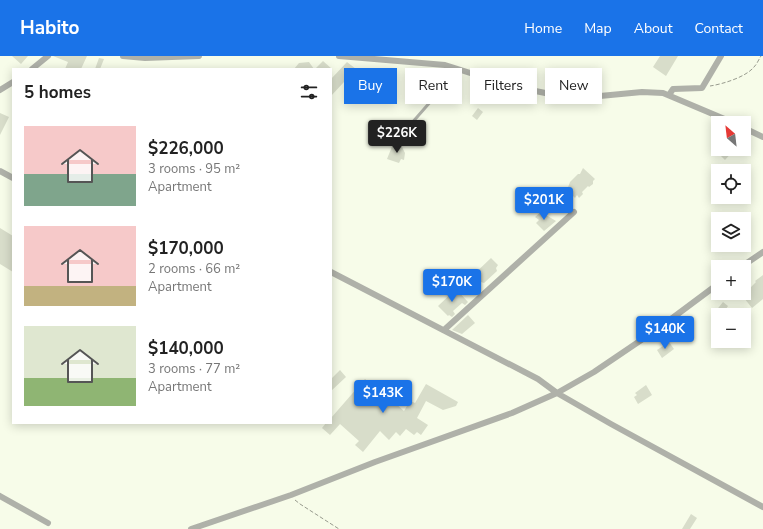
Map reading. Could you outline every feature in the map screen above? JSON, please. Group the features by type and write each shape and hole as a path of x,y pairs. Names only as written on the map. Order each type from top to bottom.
{"street":[{"path":"34,68 48,56"},
{"path":"123,56 145,58 199,56"},
{"path":"339,56 365,57 445,65 456,68"},
{"path":"669,95 673,89 702,88 721,56"},
{"path":"462,70 511,86 555,95 600,96 655,92 669,95 718,116"},
{"path":"0,90 12,83"},
{"path":"751,131 763,137"},
{"path":"0,171 12,177"},
{"path":"444,330 574,212"},
{"path":"751,260 763,252"},
{"path":"332,273 386,302 444,330 538,379 557,393 622,430 763,507"},
{"path":"192,529 291,495 375,462 512,413 557,393 594,372 711,289"},
{"path":"0,496 48,523"}],"lane":[{"path":"397,140 428,104"}],"path":[{"path":"702,88 724,84 739,77 754,68 761,56"},
{"path":"291,495 300,504 339,529"}],"building":[{"path":"12,56 28,56 21,64"},
{"path":"53,56 87,56 81,68 65,68 68,62"},
{"path":"660,56 678,56 666,76 653,67"},
{"path":"99,58 104,59 100,68 95,68"},
{"path":"323,61 331,68 316,68"},
{"path":"309,62 313,68 295,68 299,63"},
{"path":"347,62 355,68 344,68 344,82 332,95 332,78"},
{"path":"478,108 483,112 477,120 472,116"},
{"path":"0,113 9,117 0,135"},
{"path":"393,144 402,147 405,153 404,160 401,159 399,163 387,159"},
{"path":"721,156 729,156 725,160"},
{"path":"583,168 595,179 593,184 589,187 588,186 582,192 583,194 579,198 577,195 575,198 567,190 570,182 578,174 580,174"},
{"path":"541,212 556,221 544,231 536,223 539,220 535,217"},
{"path":"0,228 12,235 12,271 0,264"},
{"path":"491,258 498,265 496,268 497,271 484,283 481,282 478,286 470,278"},
{"path":"763,275 763,299 752,308 746,300 751,300 751,287 756,282 755,281"},
{"path":"456,289 468,302 465,305 462,303 453,311 455,314 452,317 449,315 448,316 438,306"},
{"path":"723,302 728,306 727,308 718,308"},
{"path":"468,315 475,323 462,334 452,330"},
{"path":"669,342 674,349 662,358 657,350"},
{"path":"340,370 346,377 332,390 332,378"},
{"path":"365,379 387,398 392,393 396,397 393,401 404,411 410,401 415,403 426,384 458,402 456,406 443,410 426,401 417,418 428,425 421,435 417,432 414,435 406,429 400,436 396,432 389,440 380,431 363,452 355,445 359,441 340,424 330,435 322,428 325,424 332,424 332,417"},
{"path":"646,385 652,395 638,404 634,397 637,395 635,393"},
{"path":"691,514 697,518 690,529 682,529"}]}
